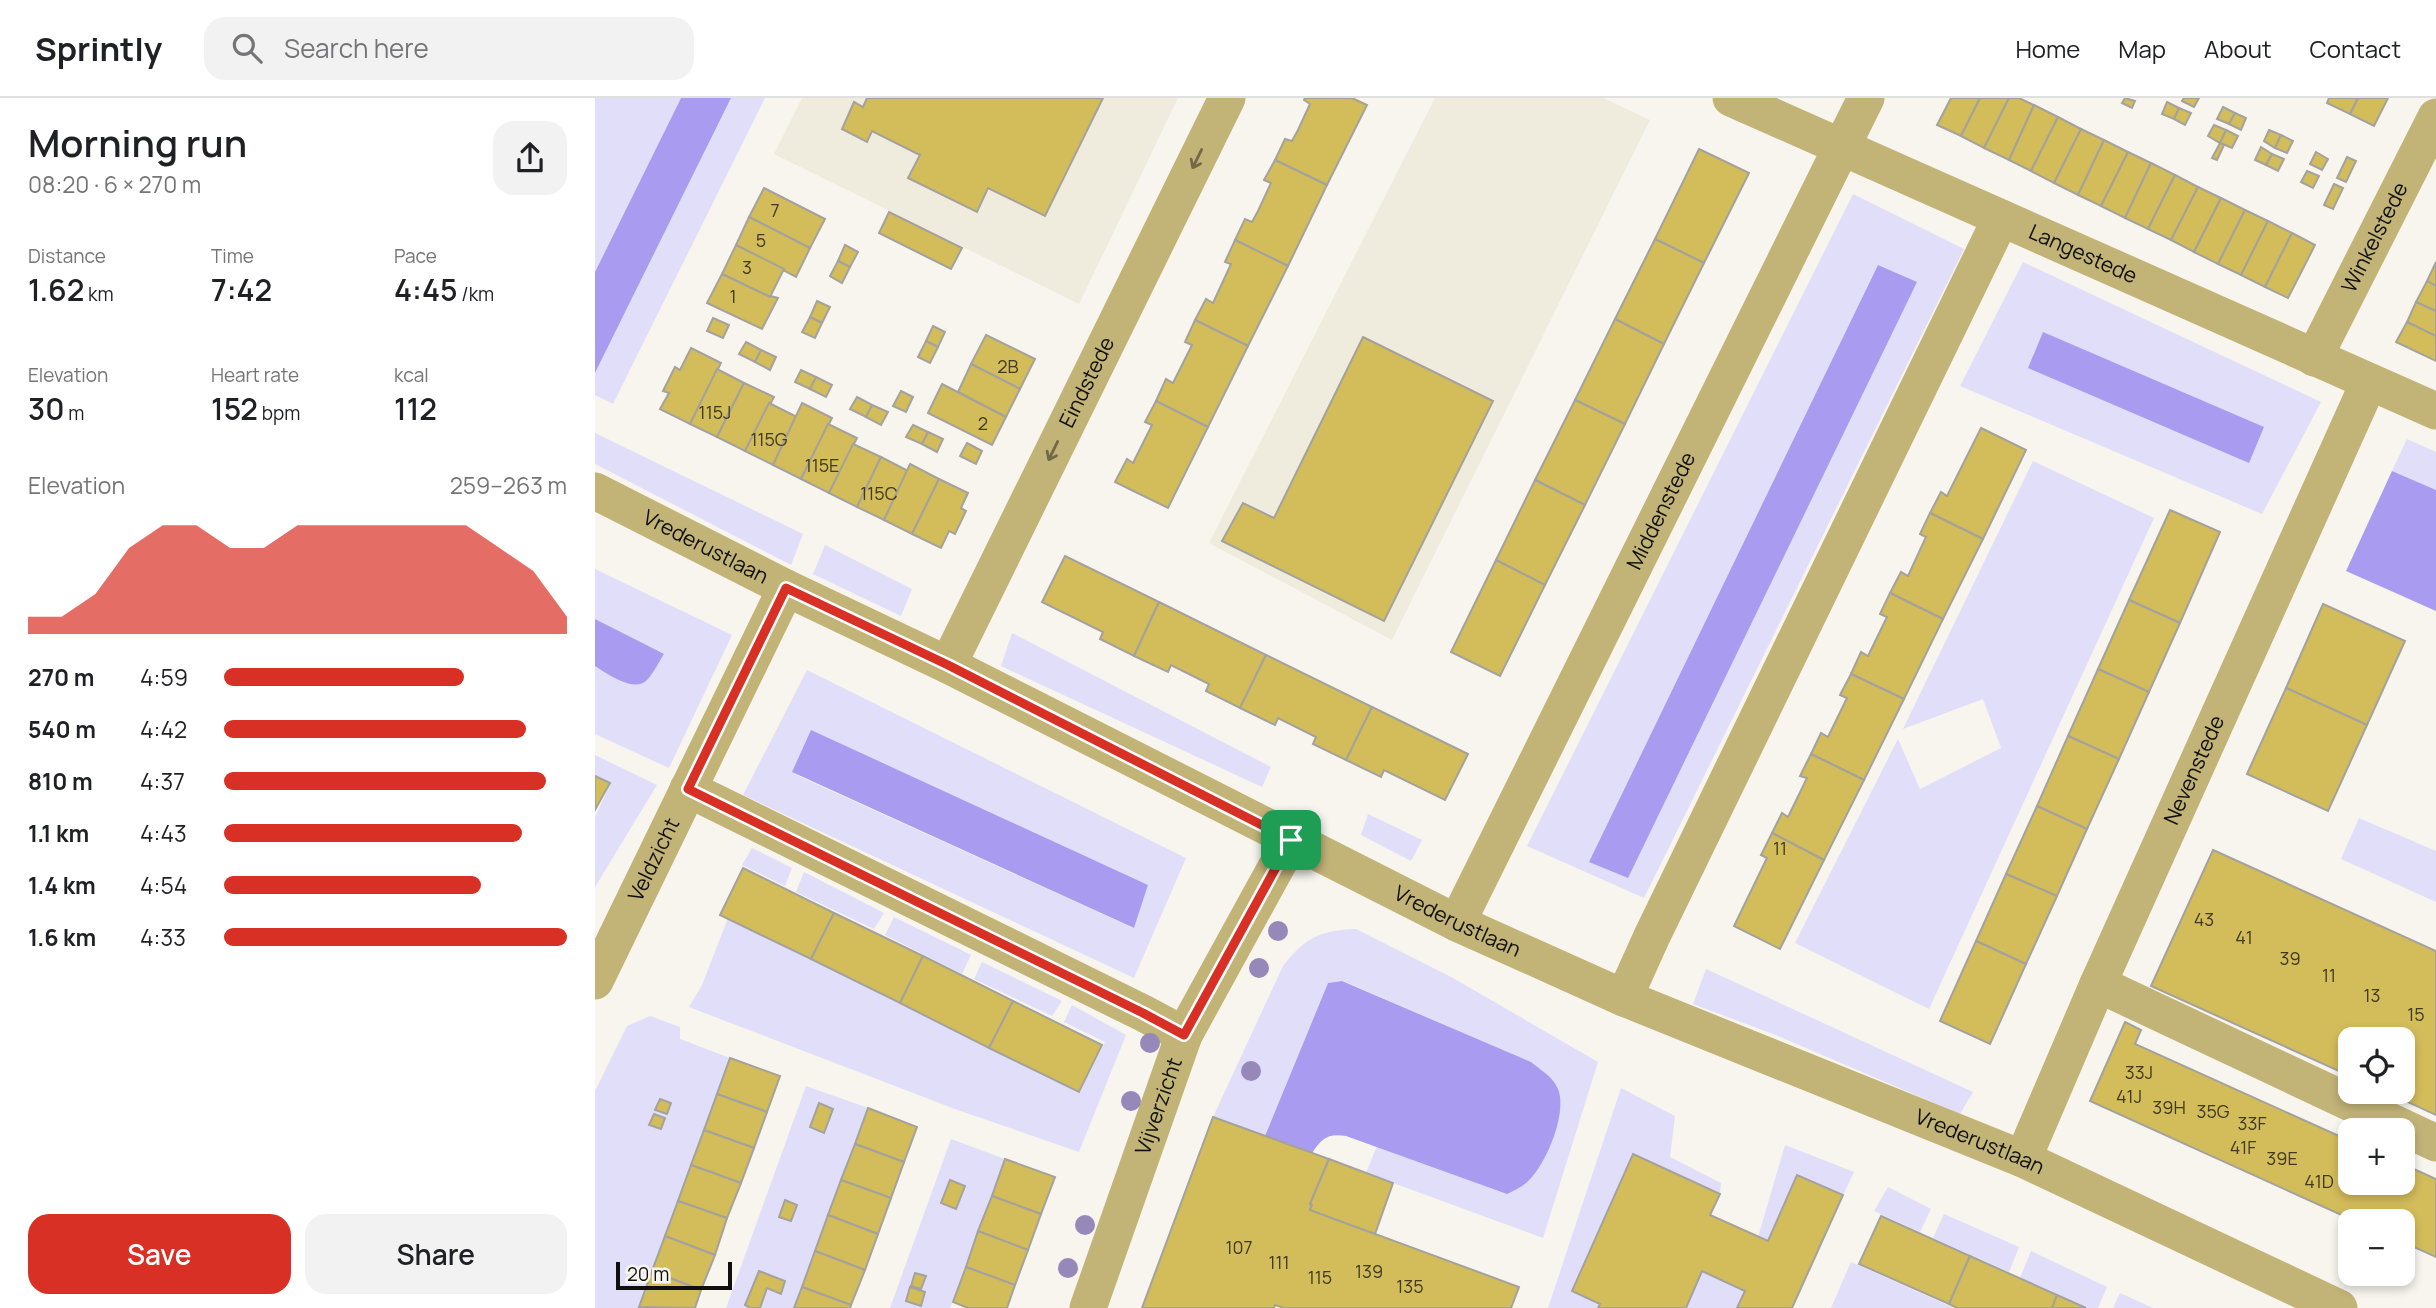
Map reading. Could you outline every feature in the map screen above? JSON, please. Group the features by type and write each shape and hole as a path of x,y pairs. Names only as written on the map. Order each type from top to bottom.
{"street":[{"name":"Eindstede","path":"948,665 1227,98"},
{"name":"Langestede","path":"1731,98 2436,411"},
{"name":"Middenstede","path":"1457,923 1866,98"},
{"name":"Winkelstede","path":"2314,358 2436,117"},
{"path":"1624,998 2001,218"},
{"name":"Nevenstede","path":"2023,1159 2098,984 2369,382"},
{"name":"Vrederustlaan","path":"595,491 786,588 948,665 1457,923 1624,998 2023,1159 2339,1308"},
{"name":"Veldzicht","path":"595,981 786,588"},
{"path":"688,789 1184,1035"},
{"name":"Vijverzicht","path":"1088,1308 1184,1035 1291,840"},
{"path":"2098,984 2436,1143"}],"shaded area":[{"path":"595,98 681,98 595,272"},
{"path":"681,98 731,98 595,373 595,272"},
{"path":"731,98 765,98 613,404 595,395 595,373"},
{"path":"802,98 1178,98 1079,304 774,154"},
{"path":"1435,98 1603,98 1650,120 1392,640 1209,543"},
{"path":"1853,194 1964,249 1644,898 1527,846"},
{"path":"2023,262 2321,402 2262,514 1960,386"},
{"path":"1878,265 1917,282 1628,878 1589,862"},
{"path":"2043,332 2264,427 2249,463 2028,368"},
{"path":"595,433 803,534 791,565 595,464"},
{"path":"2407,439 2436,452 2436,490 2392,471"},
{"path":"2033,461 2154,518 1929,1009 1795,943 1898,739 1920,789 2001,748 1983,699 1903,729"},
{"path":"2392,471 2436,490 2436,611 2346,571"},
{"path":"825,545 912,589 901,616 813,574"},
{"path":"595,569 732,635 669,768 595,734 595,666 625,683 664,655 595,619"},
{"path":"595,619 664,654 648,679 643,683 629,684 595,666"},
{"path":"1012,633 1271,767 1262,787 1001,666"},
{"path":"807,670 1186,858 1134,978 743,795","holes":["792,773 1148,885 1133,928"]},
{"path":"811,730 1148,885 1134,928 792,772"},
{"path":"595,755 657,785 595,887 595,817 611,783 595,775"},
{"path":"1368,814 1422,840 1411,861 1361,835"},
{"path":"2359,818 2436,851 2436,902 2341,859"},
{"path":"752,848 792,868 785,886 742,865"},
{"path":"804,872 884,913 874,929 796,892"},
{"path":"894,917 971,955 962,974 885,935"},
{"path":"728,918 1080,1093 1105,1042 1064,1022 1072,1005 1126,1035 1079,1152 955,1109 689,1007 702,985"},
{"path":"1356,929 1453,978 1598,1062 1543,1238 1366,1173 1377,1146 1507,1194 1550,1078 1531,1062 1343,981 1328,983 1265,1136 1213,1117 1283,966 1314,937 1333,931"},
{"path":"982,962 1062,1001 1052,1016 974,979"},
{"path":"1706,969 1973,1092 1960,1114 1778,1036 1693,1004"},
{"path":"1342,981 1531,1062 1550,1077 1558,1089 1560,1112 1547,1153 1526,1183 1507,1194 1346,1136 1326,1138 1312,1153 1265,1136 1328,983"},
{"path":"650,1016 680,1027 680,1039 730,1058 639,1308 595,1308 595,1091 627,1026"},
{"path":"806,1086 868,1108 794,1308 726,1308"},
{"path":"1621,1088 1675,1116 1670,1157 1721,1183 1720,1194 1632,1154 1571,1291 1598,1304 1597,1308 1548,1308"},
{"path":"951,1139 1005,1159 950,1308 890,1308"},
{"path":"1785,1145 1854,1172 1843,1195 1797,1175 1768,1241 1758,1237"},
{"path":"1888,1187 1931,1209 1920,1232 1874,1211"},
{"path":"1944,1214 2019,1247 2009,1272 1933,1238"},
{"path":"2031,1251 2107,1287 2098,1308 2086,1308 2020,1278"},
{"path":"1851,1262 1954,1308 1831,1308"},
{"path":"1702,1272 1745,1291 1737,1308 1686,1308"},
{"path":"2120,1293 2153,1308 2113,1308"}],"building":[{"path":"867,98 1103,98 1045,216 988,188 977,212 908,178 920,155 872,131 867,142 842,129 854,102 863,107"},
{"path":"1305,98 1352,98 1367,105 1327,185 1275,160 1285,139 1292,141 1298,130 1310,104"},
{"path":"1951,98 1980,98 1961,136 1937,125"},
{"path":"1980,98 2009,98 1984,148 1961,136"},
{"path":"2009,98 2019,98 2034,105 2009,160 1984,148"},
{"path":"2125,98 2135,101 2132,108 2122,103"},
{"path":"2184,98 2199,98 2194,107 2182,101"},
{"path":"2329,98 2358,98 2350,114 2327,103"},
{"path":"2358,98 2388,98 2374,126 2350,114"},
{"path":"2167,102 2179,108 2174,119 2162,114"},
{"path":"2034,105 2058,117 2031,171 2009,160"},
{"path":"2223,107 2235,113 2229,124 2217,119"},
{"path":"2179,108 2191,113 2185,125 2174,119"},
{"path":"2235,113 2246,118 2241,130 2229,124"},
{"path":"2058,117 2081,129 2054,183 2031,171"},
{"path":"2214,125 2226,130 2220,143 2208,136"},
{"path":"2081,129 2104,140 2078,195 2054,183"},
{"path":"2226,130 2238,136 2232,148 2220,143"},
{"path":"2269,130 2281,135 2275,148 2264,141"},
{"path":"2281,135 2293,141 2287,153 2275,148"},
{"path":"2104,140 2128,152 2101,206 2078,195"},
{"path":"2220,143 2224,145 2217,160 2212,158"},
{"path":"2261,147 2272,154 2266,165 2255,160"},
{"path":"1699,149 1749,173 1704,263 1655,239"},
{"path":"2128,152 2151,163 2125,218 2101,206"},
{"path":"2316,152 2328,159 2322,170 2310,164"},
{"path":"2272,154 2284,159 2278,171 2266,165"},
{"path":"2347,157 2356,161 2346,182 2337,178"},
{"path":"1275,160 1327,185 1288,266 1235,240 1245,219 1252,222 1258,211 1271,183 1264,180"},
{"path":"2151,163 2175,175 2148,229 2125,218"},
{"path":"2307,171 2319,176 2313,188 2301,182"},
{"path":"2175,175 2198,187 2171,240 2148,229"},
{"path":"2334,184 2343,188 2333,209 2324,205"},
{"path":"2198,187 2221,198 2194,252 2171,240"},
{"path":"764,188 825,219 810,248 749,217"},
{"path":"2221,198 2245,210 2218,264 2194,252"},
{"path":"2245,210 2268,221 2241,275 2218,264"},
{"path":"889,212 962,248 951,269 879,233"},
{"path":"749,217 810,248 796,277 736,245"},
{"path":"2268,221 2292,233 2265,287 2241,275"},
{"path":"2292,233 2315,245 2288,298 2265,287"},
{"path":"1655,239 1704,263 1664,344 1615,319"},
{"path":"1235,240 1288,266 1248,346 1195,320 1206,299 1213,303 1231,264 1225,262"},
{"path":"736,245 784,269 770,297 722,274"},
{"path":"845,245 858,252 850,267 838,261"},
{"path":"838,261 850,267 842,283 830,276"},
{"path":"2436,262 2436,286 2427,281"},
{"path":"722,274 770,297 778,298 762,329 707,303"},
{"path":"2427,281 2436,286 2436,311 2416,302"},
{"path":"817,301 830,307 822,323 810,317"},
{"path":"2416,302 2436,311 2436,336 2407,322"},
{"path":"810,317 822,323 815,338 802,332"},
{"path":"713,318 729,325 723,338 707,331"},
{"path":"1615,319 1664,344 1625,424 1575,400"},
{"path":"1195,320 1248,346 1208,427 1156,401 1166,379 1173,383 1192,345 1185,342"},
{"path":"2407,322 2436,336 2436,361 2396,342"},
{"path":"933,326 945,332 938,347 926,341"},
{"path":"986,335 1035,359 1020,389 971,364"},
{"path":"1363,337 1493,401 1384,621 1222,541 1243,503 1274,518"},
{"path":"926,341 938,347 930,363 918,357"},
{"path":"746,342 761,350 755,362 739,354"},
{"path":"691,348 721,363 690,424 660,409 669,393 663,391 675,367 680,370"},
{"path":"761,350 776,357 770,370 755,362"},
{"path":"971,364 1020,389 1006,417 958,392"},
{"path":"717,369 744,383 717,437 690,424"},
{"path":"801,370 816,377 810,389 795,382"},
{"path":"816,377 832,385 826,397 810,389"},
{"path":"744,383 774,397 745,451 717,437"},
{"path":"942,384 1006,417 992,445 928,413"},
{"path":"901,391 913,397 906,412 893,406"},
{"path":"857,397 872,405 866,417 850,409"},
{"path":"1575,400 1625,424 1585,505 1535,480"},
{"path":"1156,401 1208,427 1168,508 1115,482 1127,459 1133,463 1152,425 1145,422"},
{"path":"769,403 797,417 773,465 745,451"},
{"path":"802,403 832,418 801,479 773,465"},
{"path":"872,405 888,412 881,425 866,417"},
{"path":"828,424 857,438 829,493 801,479"},
{"path":"913,425 928,432 922,444 906,437"},
{"path":"1981,428 2026,450 1983,539 1930,513 1941,492 1947,496"},
{"path":"928,432 943,439 937,452 922,444"},
{"path":"967,443 982,451 976,464 960,456"},
{"path":"853,444 881,457 857,507 829,493"},
{"path":"881,457 908,471 884,520 857,507"},
{"path":"910,464 939,479 912,534 884,520"},
{"path":"939,479 968,493 961,508 966,511 955,534 949,531 941,548 912,534"},
{"path":"1535,480 1585,505 1545,585 1496,560"},
{"path":"2170,510 2220,532 2180,623 2129,600"},
{"path":"1930,513 1983,539 1943,619 1890,593 1901,572 1908,576 1926,537 1920,534"},
{"path":"1065,556 1159,602 1134,656 1100,639 1103,632 1042,602"},
{"path":"1496,560 1545,585 1500,676 1451,652"},
{"path":"1890,593 1943,619 1904,699 1851,674 1861,652 1868,656 1887,617 1880,614"},
{"path":"2129,600 2180,623 2149,692 2098,669"},
{"path":"1159,602 1266,655 1240,708 1206,691 1209,684 1171,665 1168,672 1134,656"},
{"path":"2323,604 2405,641 2367,725 2286,688"},
{"path":"1266,655 1372,707 1346,760 1313,744 1316,737 1278,718 1275,725 1240,708"},
{"path":"2098,669 2149,692 2119,759 2068,736"},
{"path":"1851,674 1904,699 1864,780 1811,754 1821,733 1828,737 1847,698 1840,695"},
{"path":"2286,688 2367,725 2328,811 2247,774"},
{"path":"1372,707 1468,754 1445,800 1384,770 1381,777 1346,760"},
{"path":"2068,736 2119,759 2087,829 2037,806"},
{"path":"1811,754 1864,780 1824,860 1772,833 1782,813 1788,817 1807,778 1800,776"},
{"path":"595,776 610,783 595,810"},
{"path":"2037,806 2087,829 2057,896 2006,874"},
{"path":"1772,833 1824,860 1780,949 1734,926 1767,858 1761,855"},
{"path":"2213,850 2436,951 2436,1115 2412,1104 2415,1104 2415,1027 2338,1027 2338,1071 2151,986"},
{"path":"743,868 834,913 811,959 720,915"},
{"path":"2006,874 2057,896 2026,964 1976,941"},
{"path":"834,913 923,956 900,1003 811,959"},
{"path":"1976,941 2026,964 1990,1044 1940,1021"},
{"path":"923,956 1013,1001 989,1048 900,1003"},
{"path":"1013,1001 1102,1045 1079,1092 989,1048"},
{"path":"2125,1022 2141,1030 2135,1044 2338,1136 2338,1195 2415,1195 2415,1169 2436,1179 2436,1257 2415,1247 2415,1209 2338,1209 2338,1213 2090,1101"},
{"path":"730,1058 780,1076 767,1112 717,1094"},
{"path":"717,1094 767,1112 754,1148 704,1130"},
{"path":"660,1099 671,1103 667,1114 655,1110"},
{"path":"819,1103 833,1109 824,1133 810,1127"},
{"path":"868,1108 917,1127 904,1162 855,1144"},
{"path":"654,1114 665,1118 661,1129 649,1125"},
{"path":"1213,1117 1329,1159 1310,1210 1519,1287 1511,1308 1284,1308 1275,1305 1274,1308 1142,1308"},
{"path":"704,1130 754,1148 741,1183 691,1165"},
{"path":"855,1144 904,1162 891,1198 841,1180"},
{"path":"1633,1154 1720,1194 1710,1215 1768,1241 1797,1175 1843,1195 1792,1308 1737,1308 1745,1291 1702,1271 1686,1308 1598,1308 1600,1304 1572,1291"},
{"path":"1005,1159 1055,1177 1041,1214 992,1196"},
{"path":"1329,1159 1393,1183 1375,1234 1310,1210"},
{"path":"691,1165 741,1183 727,1218 678,1201"},
{"path":"841,1180 891,1198 878,1234 828,1215"},
{"path":"950,1180 965,1186 956,1209 941,1203"},
{"path":"992,1196 1041,1214 1028,1250 978,1231"},
{"path":"785,1200 797,1205 791,1221 779,1217"},
{"path":"678,1201 727,1218 715,1255 665,1236"},
{"path":"828,1215 878,1234 865,1270 815,1251"},
{"path":"1881,1216 1970,1256 1949,1304 1859,1264"},
{"path":"978,1231 1028,1250 1015,1285 966,1267"},
{"path":"665,1236 715,1255 701,1290 652,1271"},
{"path":"815,1251 865,1270 851,1305 802,1287"},
{"path":"1970,1256 2057,1295 2052,1308 1957,1308 1949,1304"},
{"path":"966,1267 1015,1285 1007,1308 968,1308 953,1302"},
{"path":"652,1271 701,1290 695,1308 639,1307"},
{"path":"759,1271 785,1281 781,1294 767,1288 760,1308 751,1308 745,1305"},
{"path":"915,1273 926,1276 921,1289 911,1286"},
{"path":"802,1287 851,1305 850,1308 794,1308"},
{"path":"910,1287 925,1292 921,1306 906,1301"},
{"path":"2057,1295 2086,1308 2052,1308"}],"route":[{"path":"786,588 948,665 1291,840 1184,1035 688,789 786,588"}]}
